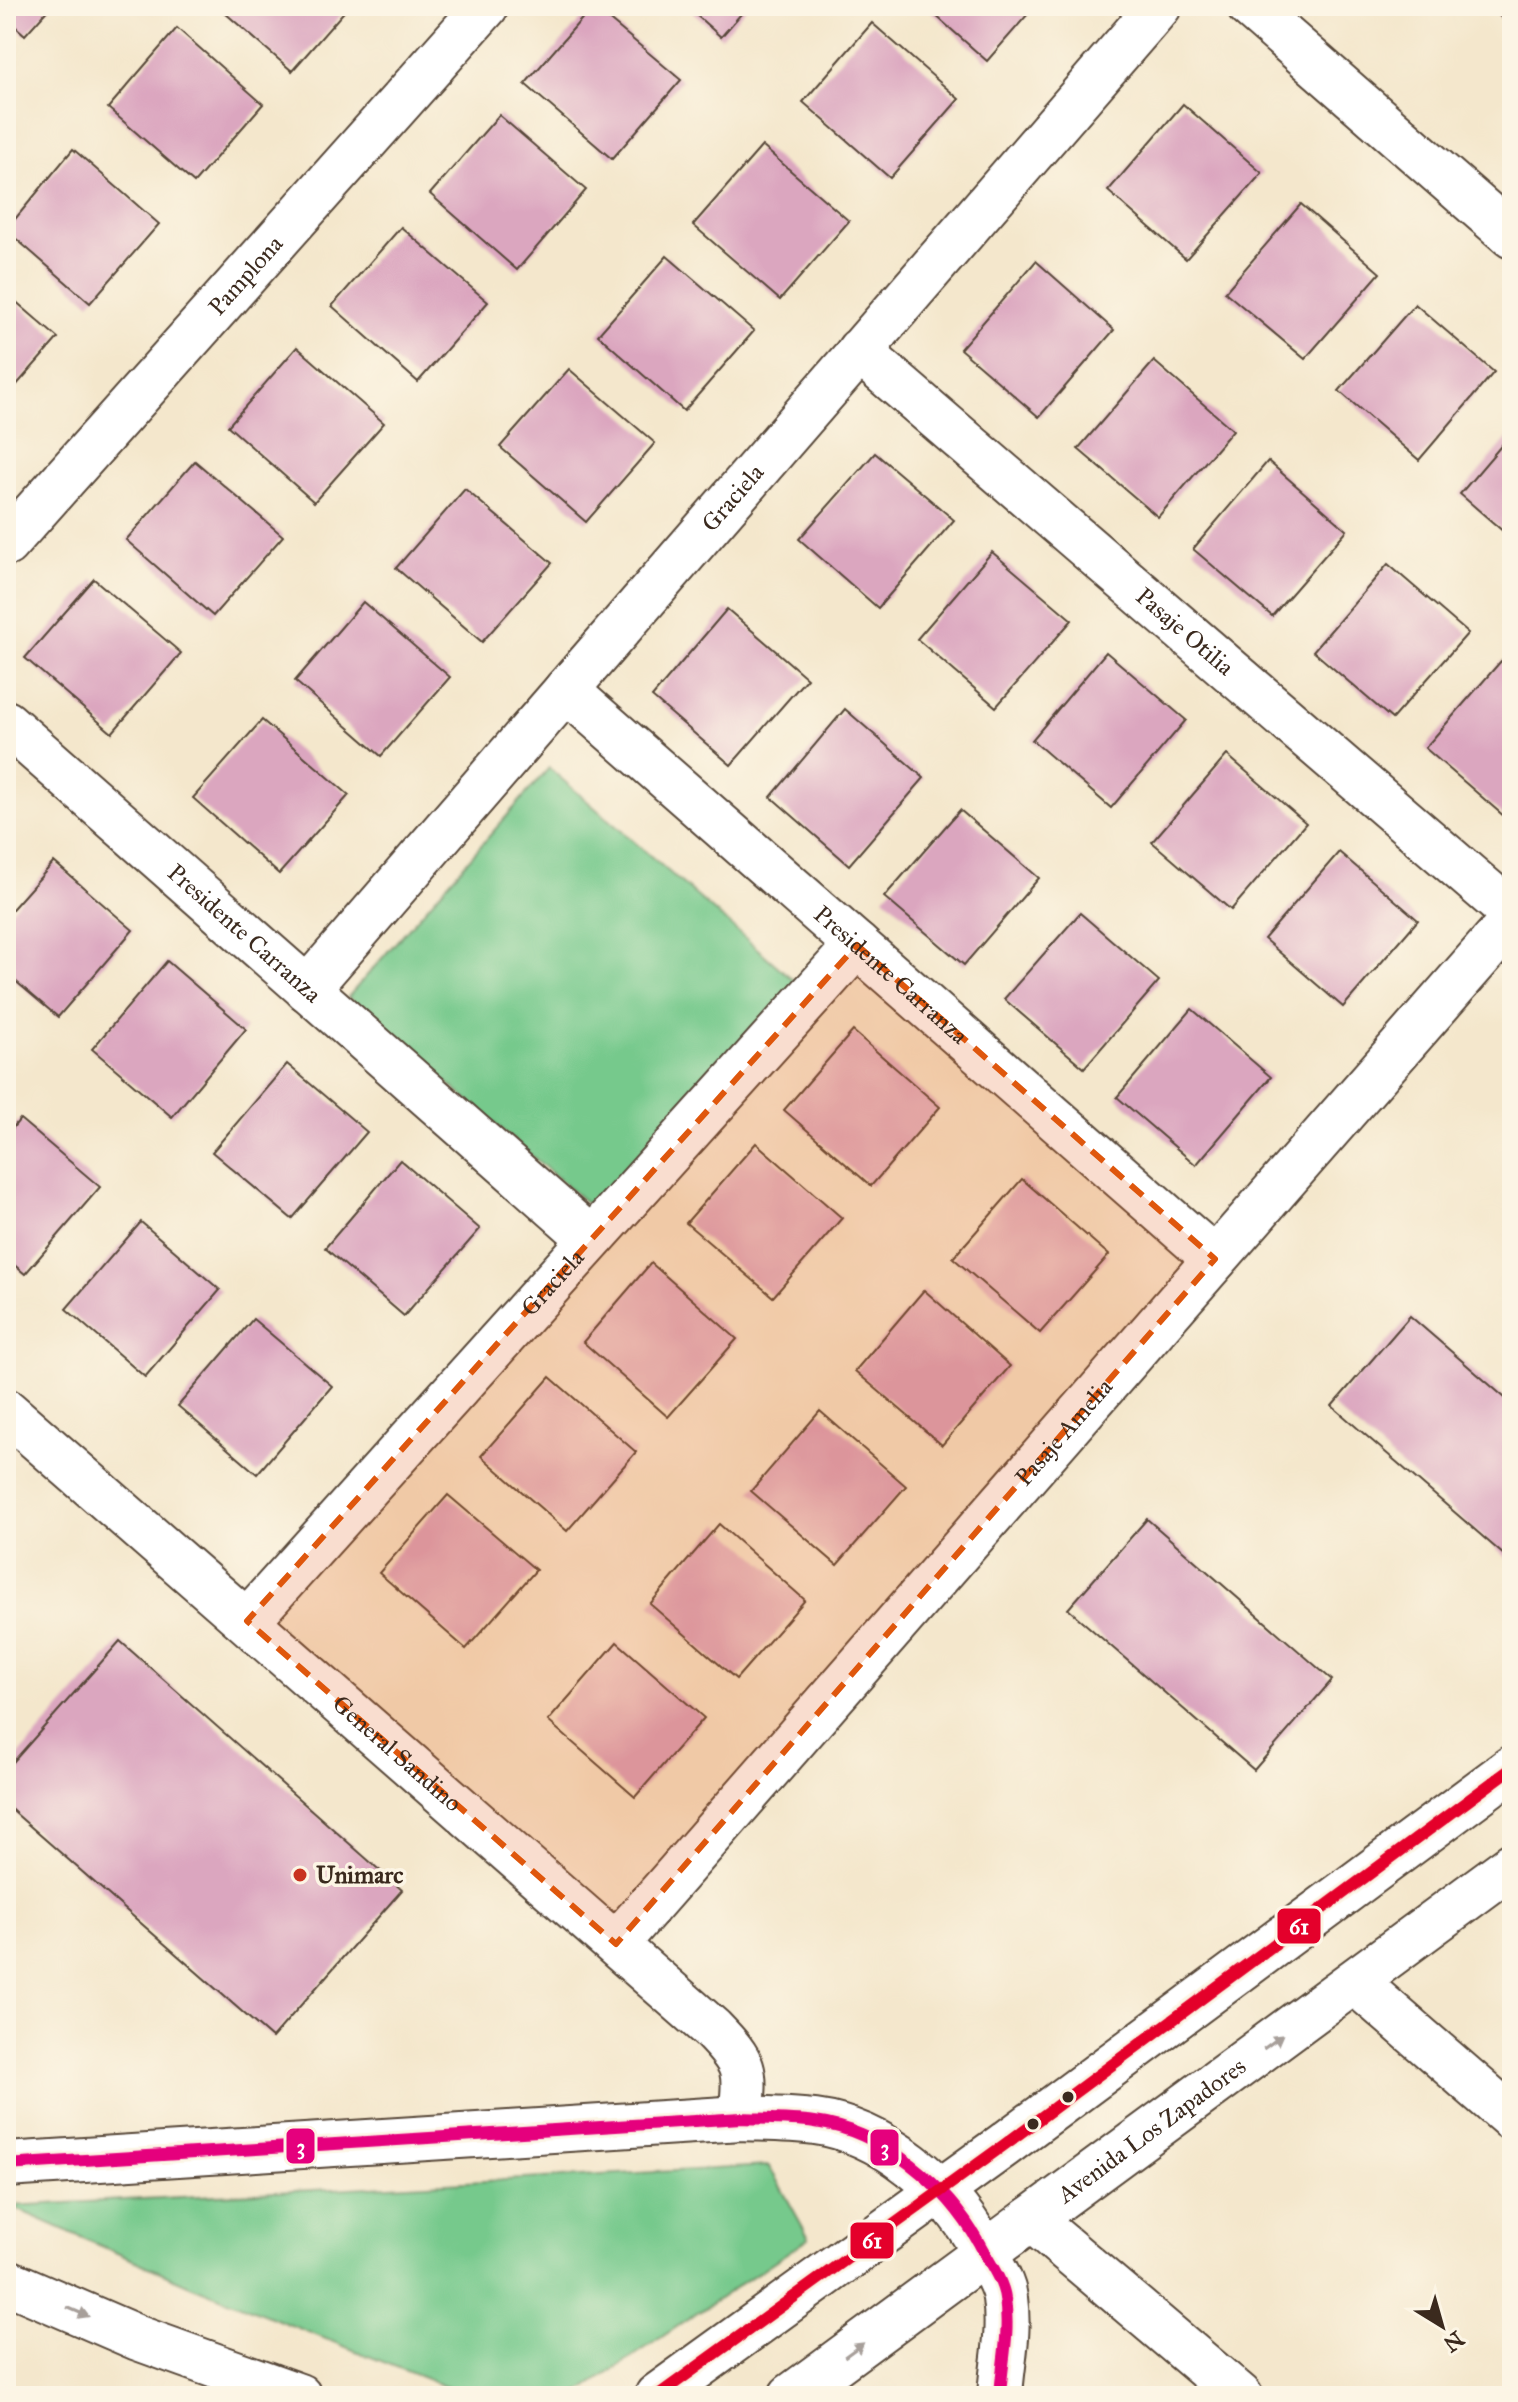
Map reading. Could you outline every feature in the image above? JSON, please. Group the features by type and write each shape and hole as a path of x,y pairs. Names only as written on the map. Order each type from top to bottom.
{"street":[{"name":"Pamplona","path":"6,544 486,6"},
{"name":"Graciela","path":"307,989 1159,6"},
{"path":"1249,6 1512,236"},
{"name":"Pasaje Otilia","path":"859,351 1512,913"},
{"name":"Presidente Carranza","path":"566,690 1215,1259"},
{"name":"Presidente Carranza","path":"6,723 591,1239"},
{"name":"Pasaje Amelia","path":"616,1944 1512,920"},
{"name":"Graciela","path":"247,1621 857,945"},
{"name":"General Sandino","path":"6,1411 733,2049 746,2073 741,2118"},
{"path":"657,2396 942,2191 1512,1768"},
{"name":"Avenida Los Zapadores","path":"791,2396 1512,1865"},
{"path":"1355,1982 1512,2118"},
{"path":"6,2165 741,2118 818,2122 863,2138 904,2161 942,2191 966,2220 1005,2294 1008,2346 1000,2396"},
{"path":"1031,2219 1240,2396"},
{"path":"6,2281 138,2338 299,2396"}],"highlighted area":[{"path":"857,945 1215,1259 616,1944 247,1621"}],"green space":[{"path":"549,768 797,983 598,1213 348,997"},
{"path":"769,2166 809,2238 574,2396 469,2396 190,2285 10,2206"}],"building":[{"path":"6,6 51,6 25,35 6,18"},
{"path":"217,6 349,6 292,71"},
{"path":"593,6 681,80 612,159 525,84"},
{"path":"686,6 748,6 721,37"},
{"path":"925,6 1035,6 987,61"},
{"path":"1488,6 1512,6 1512,27"},
{"path":"872,23 959,99 890,178 803,102"},
{"path":"177,28 263,104 194,183 108,108"},
{"path":"1183,104 1262,173 1186,259 1108,191"},
{"path":"499,115 586,190 517,270 430,194"},
{"path":"762,146 849,221 780,300 693,225"},
{"path":"73,149 159,224 90,303 6,230"},
{"path":"1301,204 1380,273 1305,359 1225,292"},
{"path":"401,227 488,302 418,382 332,306"},
{"path":"667,256 754,331 684,411 598,335"},
{"path":"1036,261 1114,330 1039,417 960,349"},
{"path":"6,293 58,338 6,397"},
{"path":"1415,304 1494,372 1419,460 1339,391"},
{"path":"297,347 384,423 314,502 228,426"},
{"path":"1154,361 1233,430 1158,517 1078,449"},
{"path":"569,369 655,443 586,522 500,447"},
{"path":"1512,433 1512,539 1460,494"},
{"path":"875,453 954,520 878,608 799,539"},
{"path":"195,461 283,536 213,616 126,540"},
{"path":"1268,461 1347,530 1272,616 1193,549"},
{"path":"465,489 552,563 482,642 396,568"},
{"path":"992,552 1072,620 996,707 917,639"},
{"path":"1388,564 1468,633 1392,719 1313,651"},
{"path":"94,579 181,653 112,733 25,658"},
{"path":"363,602 450,677 381,756 295,681"},
{"path":"727,609 807,678 731,765 652,697"},
{"path":"1106,652 1186,720 1111,808 1032,740"},
{"path":"1501,661 1512,671 1512,808 1505,817 1425,748"},
{"path":"845,709 924,778 849,865 771,797"},
{"path":"262,720 349,795 279,874 193,798"},
{"path":"1227,755 1306,823 1231,910 1152,842"},
{"path":"960,810 1039,878 964,965 884,897"},
{"path":"1339,852 1418,920 1343,1007 1264,939"},
{"path":"54,862 133,930 58,1017 6,973 6,916"},
{"path":"1080,913 1159,981 1084,1068 1004,999"},
{"path":"167,961 246,1029 172,1117 92,1049"},
{"path":"1192,1009 1271,1077 1196,1165 1117,1097"},
{"path":"853,1031 940,1107 871,1186 784,1110"},
{"path":"287,1064 367,1132 292,1219 212,1152"},
{"path":"20,1119 100,1187 25,1274 6,1258 6,1136"},
{"path":"756,1143 842,1218 773,1297 686,1223"},
{"path":"400,1160 480,1229 404,1316 325,1248"},
{"path":"1022,1179 1109,1255 1040,1333 953,1258"},
{"path":"141,1222 220,1290 145,1377 66,1309"},
{"path":"651,1263 737,1339 668,1417 583,1342"},
{"path":"924,1290 1010,1366 942,1445 855,1371"},
{"path":"1410,1316 1512,1404 1512,1562 1332,1406"},
{"path":"253,1319 332,1386 257,1474 178,1406"},
{"path":"550,1377 636,1452 567,1531 481,1456"},
{"path":"820,1411 906,1486 837,1565 751,1491"},
{"path":"448,1495 536,1570 466,1649 379,1573"},
{"path":"1147,1519 1332,1680 1254,1770 1068,1609"},
{"path":"719,1524 805,1600 736,1679 650,1604"},
{"path":"120,1641 402,1890 272,2038 6,1805 6,1770"},
{"path":"617,1642 704,1718 635,1797 548,1721"}],"transit line":[{"name":"61","path":"657,2396 1004,2145 1512,1768"},
{"name":"3","path":"6,2165 741,2118 806,2121 840,2127 888,2149 910,2164 949,2201 979,2243 998,2277 1005,2298 1006,2336 1000,2396"}],"place":[{"name":"Unimarc","path":"300,1875"}]}
